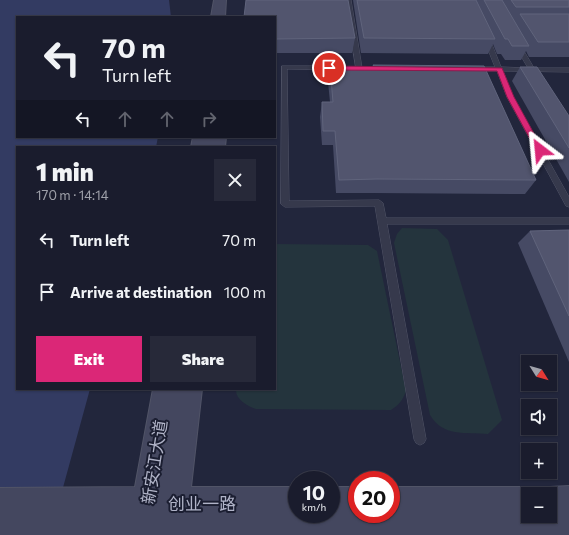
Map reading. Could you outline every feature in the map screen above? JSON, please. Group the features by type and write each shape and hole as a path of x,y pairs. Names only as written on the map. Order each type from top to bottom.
{"street":[{"path":"218,16 220,0"},
{"path":"230,16 231,0"},
{"name":"新安江大道","path":"158,523 166,390"},
{"name":"新安江大道","path":"158,523 189,390"},
{"path":"400,502 521,502"},
{"path":"557,502 569,502"},
{"path":"0,503 105,517"},
{"name":"创业一路","path":"158,523 288,503"},
{"path":"0,532 105,517"},
{"name":"创业一路","path":"105,517 158,523 569,530"}],"lane":[{"path":"348,0 359,68"},
{"path":"484,33 500,69 510,97 569,204"},
{"path":"513,38 532,70"},
{"path":"367,68 284,67 285,204 379,203 420,439"},
{"path":"468,69 566,70 569,77"},
{"path":"276,101 284,101"},
{"path":"382,221 569,221"}],"shaded area":[{"path":"402,228 437,229 448,240 502,420 488,434 463,433 448,430 435,422 430,415 394,243 397,234"},
{"path":"276,244 368,245 377,251 406,391 400,402 391,410 256,409 245,404 236,393 236,390 276,390"}],"water":[{"path":"0,0 169,0 171,16 16,16 16,138 158,138 156,146 16,146 16,390 90,390 50,535 0,535"}],"building":[{"path":"246,0 348,0 355,38 276,39 276,16 244,16"},
{"path":"357,0 476,0 495,39 364,38"},
{"path":"484,0 502,0 529,46 512,46 508,39 505,39"},
{"path":"511,0 569,0 569,7 516,7"},
{"path":"520,14 569,14 569,42 538,42"},
{"path":"373,65 484,66 536,180 339,180 335,131 323,131 322,102 333,102 330,67 374,67"},
{"path":"520,67 537,67 569,116 569,148"},
{"path":"569,230 569,316 530,231"}],"route":[{"path":"329,68 500,69 510,97 540,150"}]}
